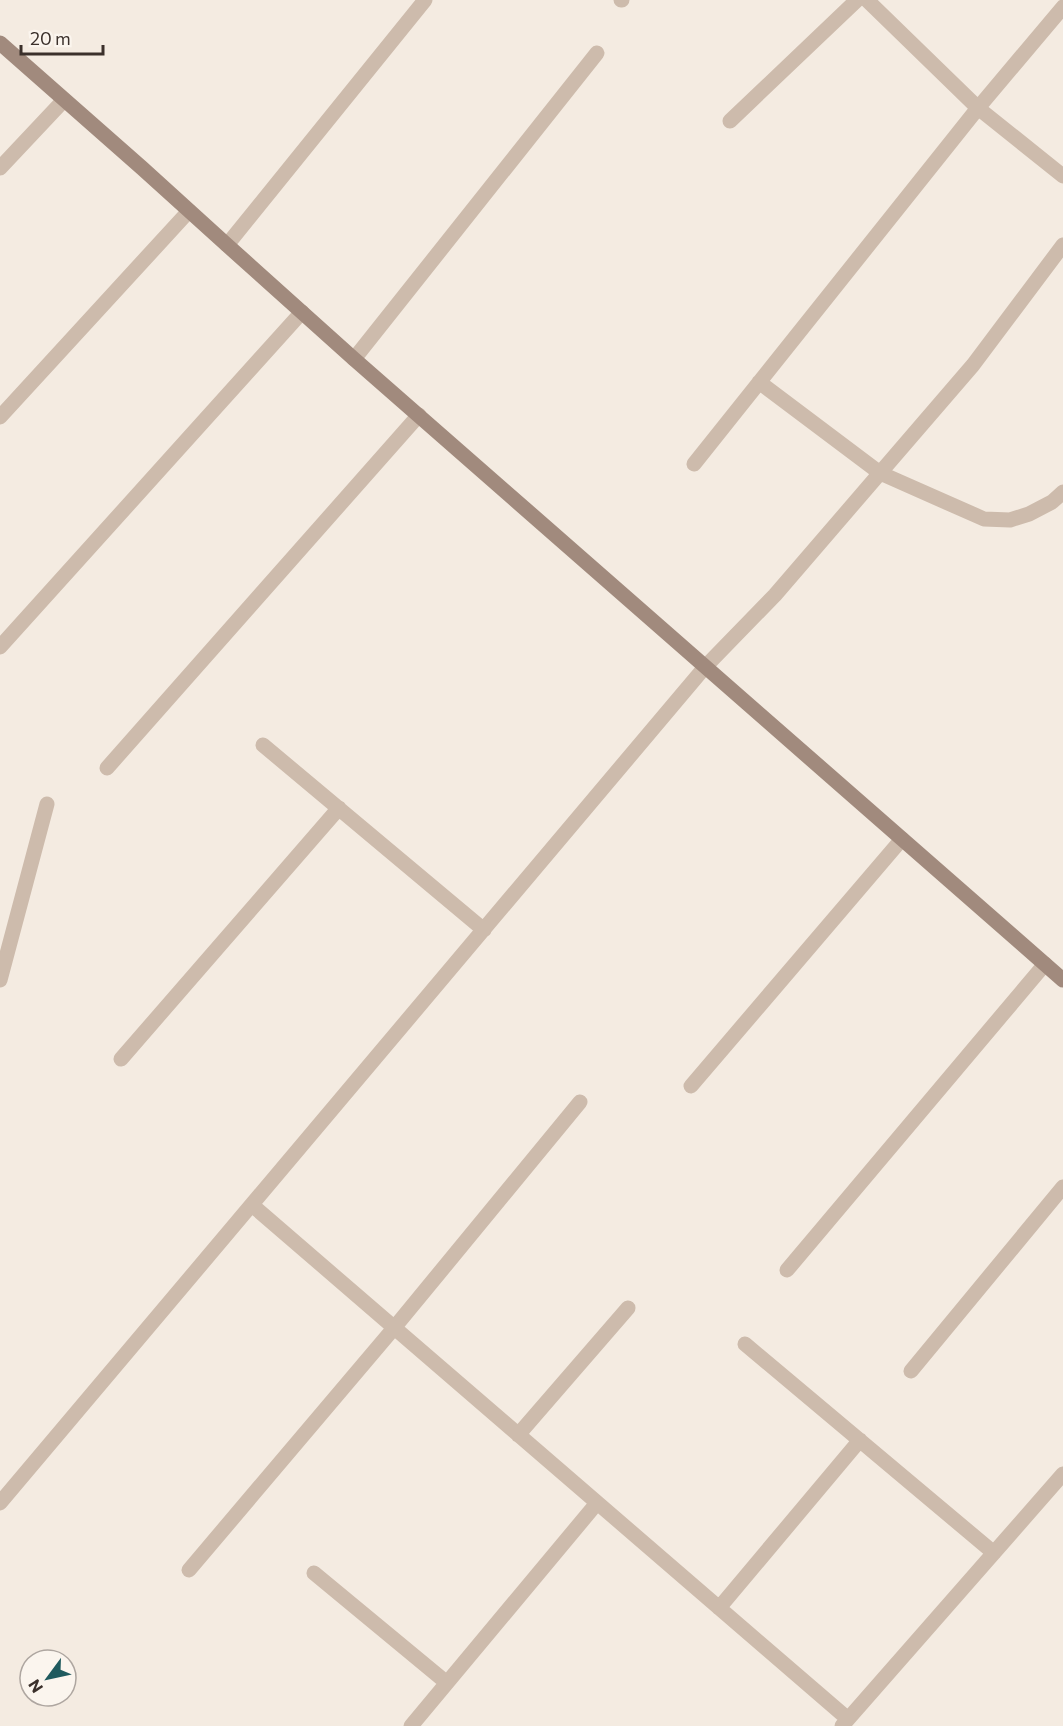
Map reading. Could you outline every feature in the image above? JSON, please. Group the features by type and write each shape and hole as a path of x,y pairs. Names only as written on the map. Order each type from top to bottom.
{"street":[{"path":"227,246 425,0"},
{"path":"730,121 857,0"},
{"path":"867,0 978,108 1063,176"},
{"path":"694,464 978,108 1063,7"},
{"path":"0,43 354,359 1063,980"},
{"path":"354,359 597,53"},
{"path":"0,168 64,100"},
{"path":"0,417 189,211"},
{"path":"0,1503 705,667 775,595 973,365 1063,245"},
{"path":"0,647 302,312"},
{"path":"759,382 880,473 984,519 1010,520 1029,514 1052,502 1063,492"},
{"path":"107,768 419,415"},
{"path":"263,746 484,930"},
{"path":"0,980 47,804"},
{"path":"121,1059 339,808"},
{"path":"691,1086 902,839"},
{"path":"787,1270 1045,964"},
{"path":"189,1570 394,1328 579,1102"},
{"path":"911,1371 1063,1187"},
{"path":"252,1205 719,1608 845,1723 1063,1474"},
{"path":"518,1435 628,1308"},
{"path":"745,1344 994,1553"},
{"path":"719,1608 860,1440"},
{"path":"411,1726 597,1503"},
{"path":"314,1573 447,1683"}]}
